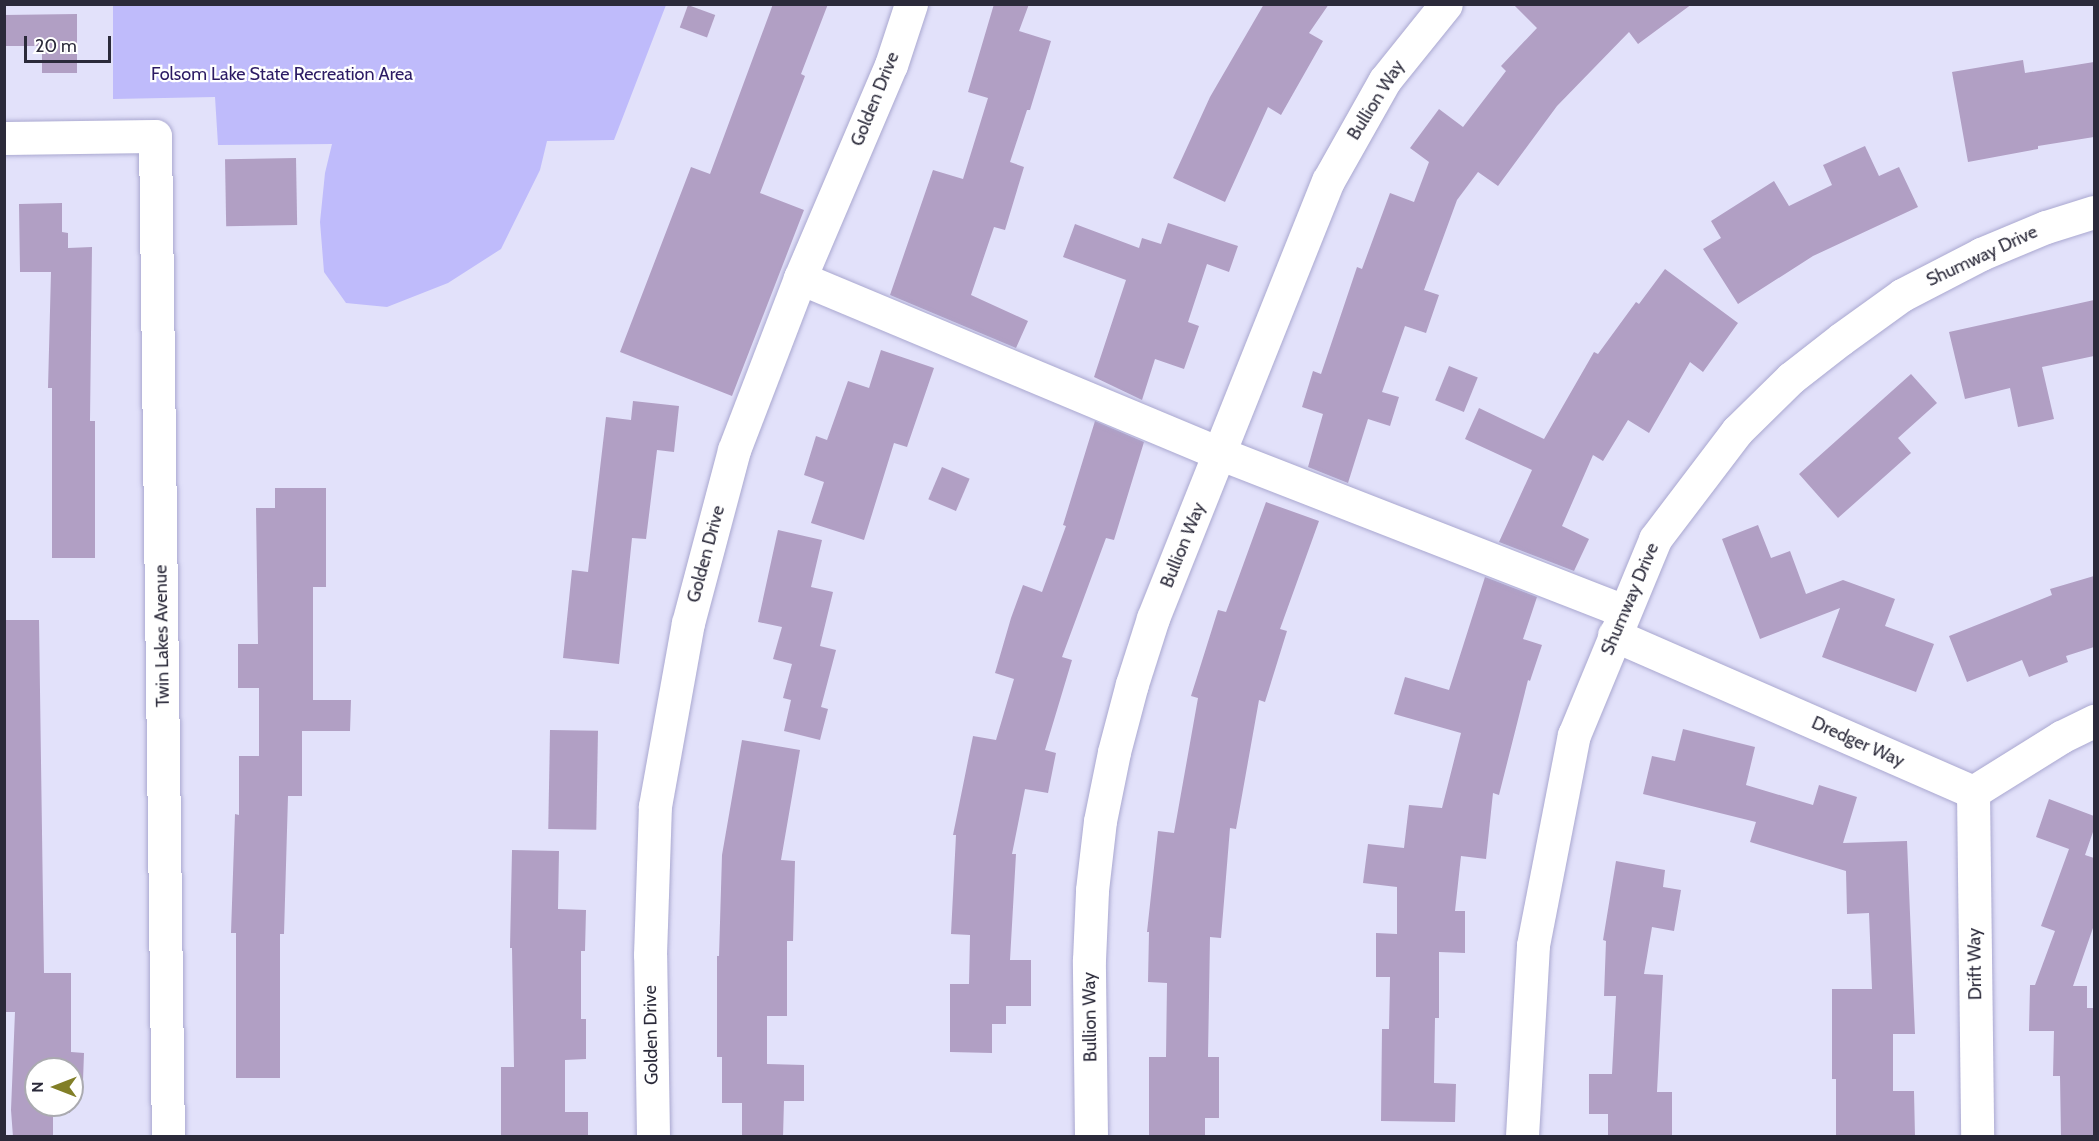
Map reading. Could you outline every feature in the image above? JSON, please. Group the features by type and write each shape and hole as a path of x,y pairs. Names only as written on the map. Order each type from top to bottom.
{"street":[{"name":"Golden Drive","path":"653,1137 650,954 655,806 670,710 690,612 734,450 800,278 891,65 911,4"},
{"name":"Bullion Way","path":"1091,1137 1089,960 1092,890 1100,820 1114,752 1132,684 1154,618 1328,181 1385,80 1446,4"},
{"name":"Twin Lakes Avenue","path":"4,138 155,136 168,1137"},
{"name":"Shumway Drive","path":"1522,1137 1533,945 1574,735 1655,539 1686,495 1737,431 1791,378 1902,295 1981,254 2046,227 2094,212"},
{"name":"Dredger Way","path":"800,278 1619,623 1973,792"},
{"path":"1973,792 2061,737 2094,721"},
{"name":"Drift Way","path":"1973,792 1977,1137"}],"green space":[{"name":"Folsom Lake State Recreation Area","path":"113,4 666,5 614,140 547,141 540,170 501,249 448,283 387,307 346,303 324,272 320,222 325,173 332,144 218,145 215,97 113,99"}],"building":[{"path":"773,4 828,4 801,74 805,76 760,193 804,210 732,396 620,352 691,167 710,174"},
{"path":"994,4 1029,4 1019,31 1051,41 1030,110 1027,110 1010,162 1024,167 1005,230 994,227 971,295 1028,321 1016,348 890,295 933,170 963,179 988,98 968,92"},
{"path":"1264,4 1329,4 1309,33 1323,41 1281,115 1268,107 1225,202 1173,178 1210,97"},
{"path":"1513,4 1692,4 1638,44 1629,32 1557,106 1498,186 1478,172 1457,200 1424,290 1439,295 1426,333 1405,326 1382,392 1399,397 1390,426 1368,419 1348,483 1308,467 1323,414 1302,407 1313,371 1321,374 1357,267 1362,269 1390,193 1414,202 1429,162 1410,148 1439,109 1463,127 1506,71 1501,66 1537,28"},
{"path":"688,5 715,15 707,37 680,28"},
{"path":"77,14 77,73 42,73 42,46 4,46 4,15"},
{"path":"2023,60 2025,73 2094,62 2094,137 2038,146 2038,149 1968,162 1952,72"},
{"path":"1865,146 1879,176 1899,167 1918,207 1813,256 1738,304 1703,249 1721,238 1711,221 1774,181 1789,206 1832,185 1823,165"},
{"path":"296,158 297,225 226,226 225,159"},
{"path":"62,203 62,232 68,233 68,248 92,247 90,421 95,421 95,558 52,558 52,388 48,388 51,272 20,272 19,204"},
{"path":"1168,223 1238,246 1229,272 1207,264 1188,322 1199,326 1184,369 1155,359 1142,400 1094,377 1126,280 1063,257 1075,224 1139,248 1142,238 1161,244"},
{"path":"1665,269 1738,323 1703,372 1690,362 1649,433 1628,420 1603,461 1593,455 1562,526 1589,539 1574,571 1499,542 1532,470 1465,439 1479,408 1544,439 1594,352 1598,354 1636,302 1639,304"},
{"path":"2094,300 2094,356 2042,367 2054,419 2018,427 2010,388 1965,399 1949,332"},
{"path":"881,350 934,368 907,447 894,443 864,540 811,523 824,482 804,475 816,436 827,440 848,381 869,388"},
{"path":"1449,366 1478,378 1464,412 1435,400"},
{"path":"1911,374 1937,403 1898,438 1911,453 1838,518 1799,474"},
{"path":"633,401 679,406 674,452 657,450 646,539 632,538 619,664 563,658 572,570 588,572 606,417 631,420"},
{"path":"1095,421 1144,442 1114,540 1106,538 1062,657 1072,660 1045,750 1056,753 1048,793 1025,789 1012,854 1016,854 1010,960 1031,960 1031,1006 1006,1006 1006,1024 992,1024 992,1053 950,1052 950,984 969,984 970,935 951,934 956,835 953,835 973,736 996,740 1014,679 995,673 1011,618 1023,585 1042,592 1066,526 1063,525"},
{"path":"942,467 970,479 956,511 928,499"},
{"path":"275,488 326,488 326,587 313,587 313,700 351,700 350,731 302,731 302,796 288,796 284,934 280,934 280,1078 236,1078 236,933 231,933 235,814 239,815 239,756 259,756 259,688 238,688 238,644 258,644 256,508 275,508"},
{"path":"1266,502 1319,521 1280,629 1287,631 1265,702 1259,700 1236,829 1230,828 1221,938 1210,937 1208,1057 1219,1057 1219,1118 1205,1118 1205,1135 1149,1137 1149,1057 1166,1057 1167,983 1148,982 1149,932 1147,932 1158,831 1174,833 1198,698 1191,696 1218,610 1226,612"},
{"path":"1758,525 1771,558 1790,551 1806,594 1843,580 1895,599 1885,626 1934,644 1916,692 1822,657 1840,608 1760,639 1722,539"},
{"path":"778,530 822,540 811,587 833,592 820,646 836,650 821,707 828,709 820,740 784,731 791,700 783,698 792,664 773,659 782,627 758,622"},
{"path":"2094,576 2094,647 2066,656 2068,662 2029,677 2022,660 1967,682 1949,636 2052,595 2050,589"},
{"path":"1485,577 1537,597 1523,639 1542,645 1530,681 1528,680 1499,795 1493,793 1486,859 1461,856 1455,911 1465,911 1465,953 1439,952 1439,1018 1435,1018 1434,1083 1456,1084 1455,1122 1381,1121 1382,1029 1389,1029 1390,977 1376,977 1376,933 1397,934 1397,887 1363,883 1368,844 1404,848 1409,805 1442,808 1461,733 1394,714 1405,677 1449,690"},
{"path":"4,620 39,620 44,973 71,973 71,1052 84,1053 84,1057 24,1057 24,1117 53,1117 53,1137 13,1137 11,1110 15,1012 4,1012"},
{"path":"1683,729 1755,747 1746,785 1813,805 1819,785 1857,797 1843,843 1907,841 1915,1034 1893,1034 1893,1091 1914,1091 1915,1137 1836,1137 1836,1079 1832,1079 1832,989 1872,989 1869,913 1847,914 1846,871 1750,842 1756,822 1643,794 1652,756 1675,761"},
{"path":"550,730 598,731 596,830 548,829"},
{"path":"742,740 800,750 781,860 795,861 793,941 787,941 787,1016 767,1016 767,1064 804,1065 804,1101 784,1101 783,1137 742,1137 742,1103 722,1103 722,1057 717,1057 717,956 719,956 722,855"},
{"path":"2049,799 2094,816 2094,829 2085,855 2094,858 2094,925 2073,986 2087,986 2087,1008 2094,1008 2094,1137 2061,1137 2060,1076 2053,1076 2054,1031 2029,1031 2030,985 2035,985 2055,931 2041,926 2069,849 2036,837"},
{"path":"512,850 559,851 558,909 586,910 585,951 581,951 581,1019 586,1019 586,1059 565,1060 565,1112 588,1112 588,1137 501,1137 501,1067 514,1067 512,948 510,948"},
{"path":"1616,861 1665,870 1663,887 1681,890 1674,931 1652,927 1644,974 1663,975 1657,1092 1672,1092 1672,1137 1608,1137 1608,1114 1589,1114 1589,1074 1612,1074 1616,996 1604,996 1606,941 1603,940"}]}
